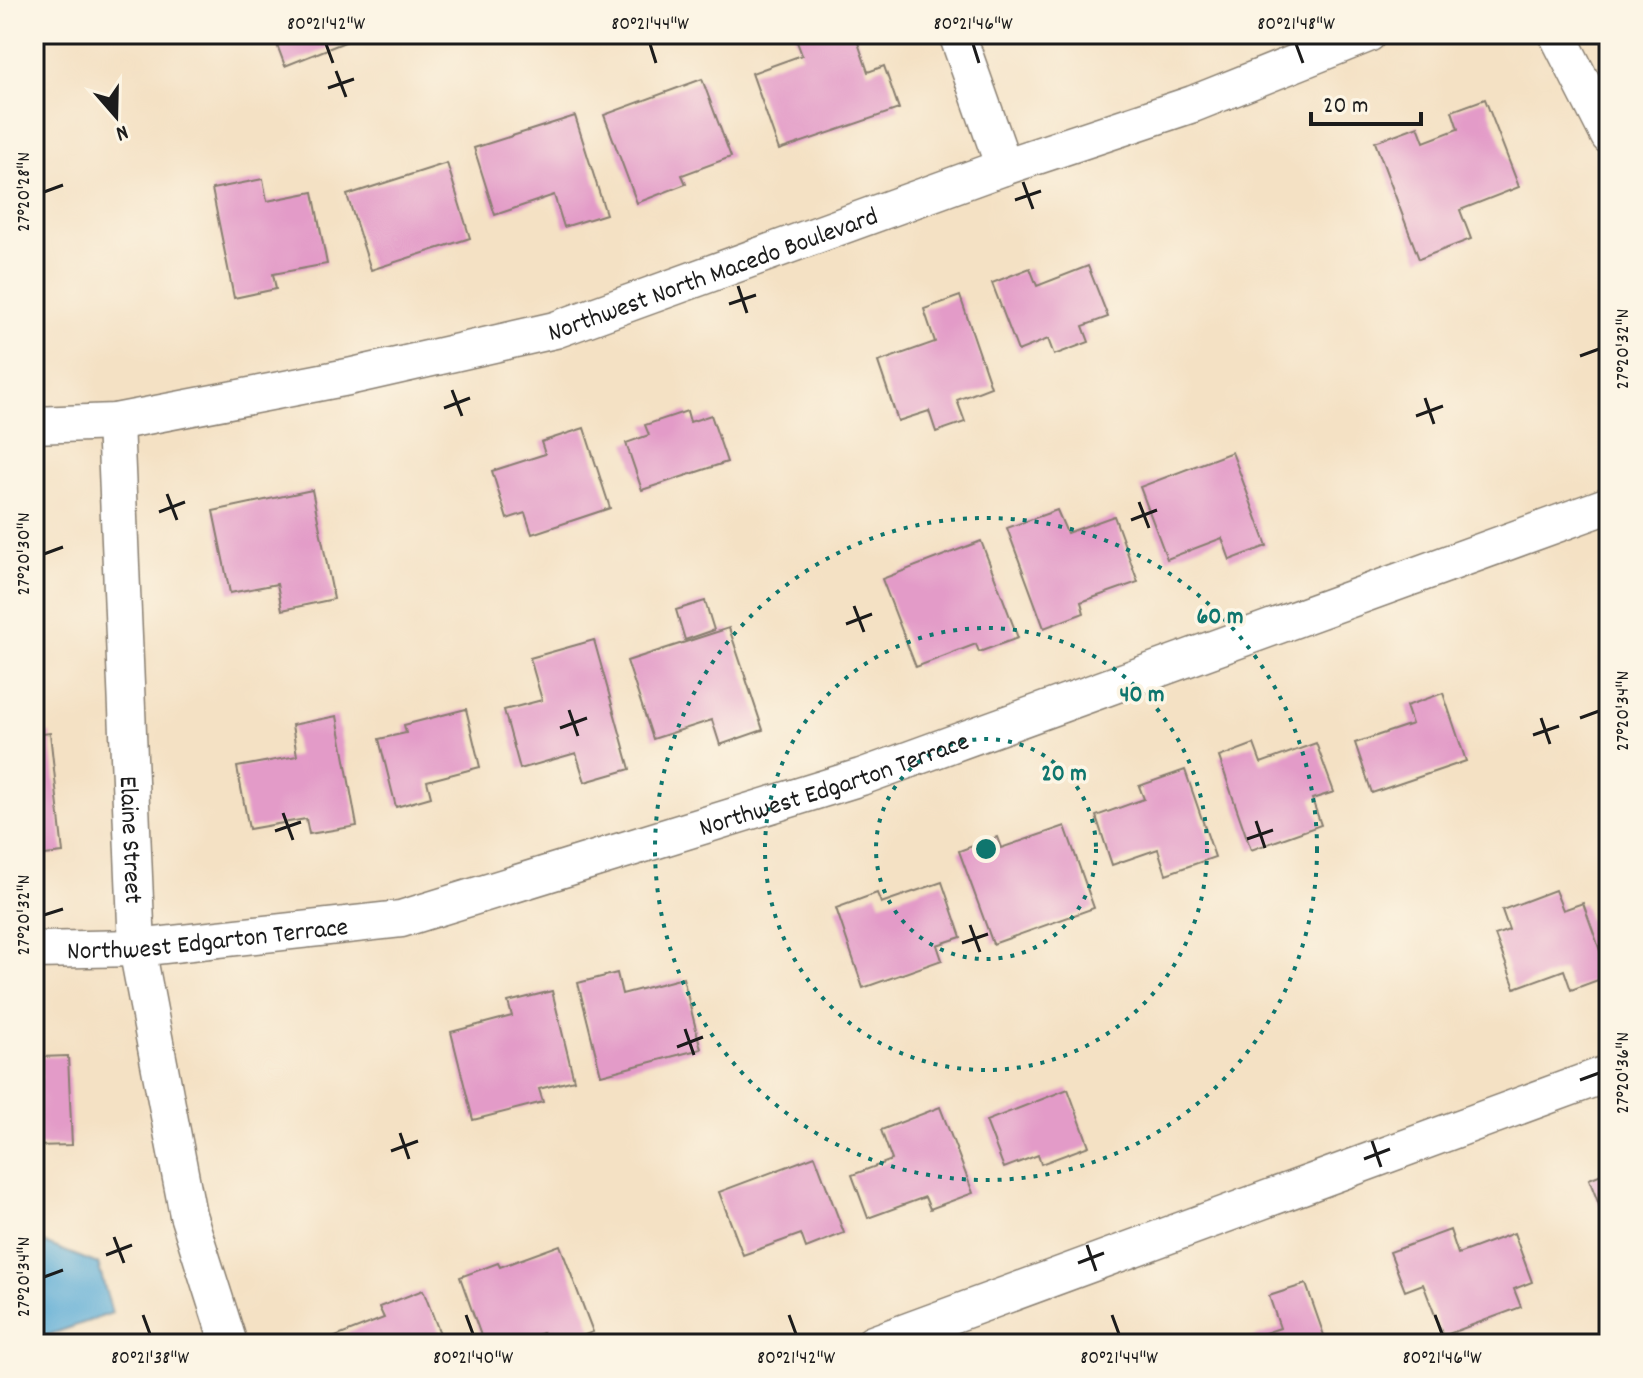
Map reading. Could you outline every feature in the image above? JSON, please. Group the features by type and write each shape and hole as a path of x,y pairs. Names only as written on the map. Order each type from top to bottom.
{"street":[{"path":"957,34 1004,167"},
{"name":"Northwest North Macedo Boulevard","path":"34,425 115,422 348,377 555,330 1004,167 1193,104 1368,34"},
{"path":"1557,34 1609,136"},
{"name":"Elaine Street","path":"115,422 137,948 188,1215 229,1344"},
{"name":"Northwest Edgarton Terrace","path":"34,950 137,948 401,919 861,777 1609,505"},
{"path":"873,1344 1609,1073"}],"water":[{"path":"34,1239 98,1264 112,1313 34,1340"}],"building":[{"path":"273,34 365,34 285,66"},
{"path":"794,34 855,34 868,72 884,66 899,109 779,150 752,73 802,55"},
{"path":"702,79 731,157 682,175 686,184 637,203 604,115"},
{"path":"1485,99 1519,187 1460,210 1471,239 1419,259 1375,142 1418,126 1424,142 1458,129 1452,111"},
{"path":"575,116 606,214 564,227 554,195 495,215 474,148"},
{"path":"447,163 470,238 371,270 347,195"},
{"path":"263,179 267,201 313,192 327,264 273,274 276,289 234,298 212,189"},
{"path":"1088,266 1108,317 1083,326 1089,342 1054,355 1048,339 1018,351 992,283 1030,268 1037,286"},
{"path":"960,296 991,387 957,400 965,422 936,432 929,411 898,421 878,362 935,342 924,309"},
{"path":"687,411 690,422 711,415 727,462 642,490 626,443 649,435 645,425"},
{"path":"584,428 610,508 532,534 525,513 507,519 492,471 545,454 541,442"},
{"path":"1232,452 1267,546 1230,560 1222,538 1167,559 1140,487"},
{"path":"312,490 334,599 282,610 277,584 230,593 213,511"},
{"path":"1057,510 1067,533 1114,516 1138,582 1081,602 1084,613 1044,628 1007,528"},
{"path":"981,541 1018,638 979,652 976,644 916,667 882,579"},
{"path":"705,601 714,630 685,640 676,610"},
{"path":"729,628 763,730 720,745 712,720 653,739 627,661"},
{"path":"594,640 630,769 585,782 576,753 520,769 504,710 542,700 530,658"},
{"path":"1443,693 1466,761 1372,793 1355,743 1412,724 1406,706"},
{"path":"466,709 480,767 427,781 431,797 396,807 379,739 406,733 404,725"},
{"path":"337,716 357,826 309,834 306,819 249,829 237,767 297,756 292,725"},
{"path":"50,733 63,853 34,856 34,735"},
{"path":"1316,743 1334,792 1312,799 1321,825 1251,850 1219,757 1254,744 1261,763"},
{"path":"1185,770 1215,857 1166,874 1158,849 1112,865 1096,816 1144,799 1139,786"},
{"path":"1065,826 1094,908 993,944 959,851 997,837 1001,848"},
{"path":"942,882 961,937 937,945 942,960 863,988 836,908 877,893 881,903"},
{"path":"1555,890 1563,910 1583,903 1609,976 1571,990 1564,970 1515,988 1495,935 1509,930 1502,910"},
{"path":"617,973 622,994 683,978 701,1049 601,1075 578,983"},
{"path":"552,991 574,1080 539,1089 543,1102 473,1120 451,1032 512,1016 508,1002"},
{"path":"68,1056 72,1145 34,1146 34,1078 42,1078 40,1057"},
{"path":"1068,1089 1089,1146 1041,1164 1038,1155 1004,1168 986,1121"},
{"path":"940,1107 973,1193 930,1209 925,1197 868,1218 852,1175 892,1160 881,1130"},
{"path":"815,1156 844,1233 806,1248 801,1234 743,1255 719,1192"},
{"path":"1609,1171 1609,1230 1589,1179"},
{"path":"1450,1230 1458,1254 1514,1233 1532,1282 1514,1289 1521,1307 1443,1336 1423,1284 1405,1291 1390,1252"},
{"path":"560,1245 593,1332 561,1344 547,1344 543,1333 513,1344 484,1344 460,1277 498,1263 500,1267"},
{"path":"1306,1284 1327,1344 1245,1344 1244,1340 1280,1328 1269,1296"},
{"path":"423,1290 444,1344 332,1344 330,1339 384,1318 379,1307"}]}
